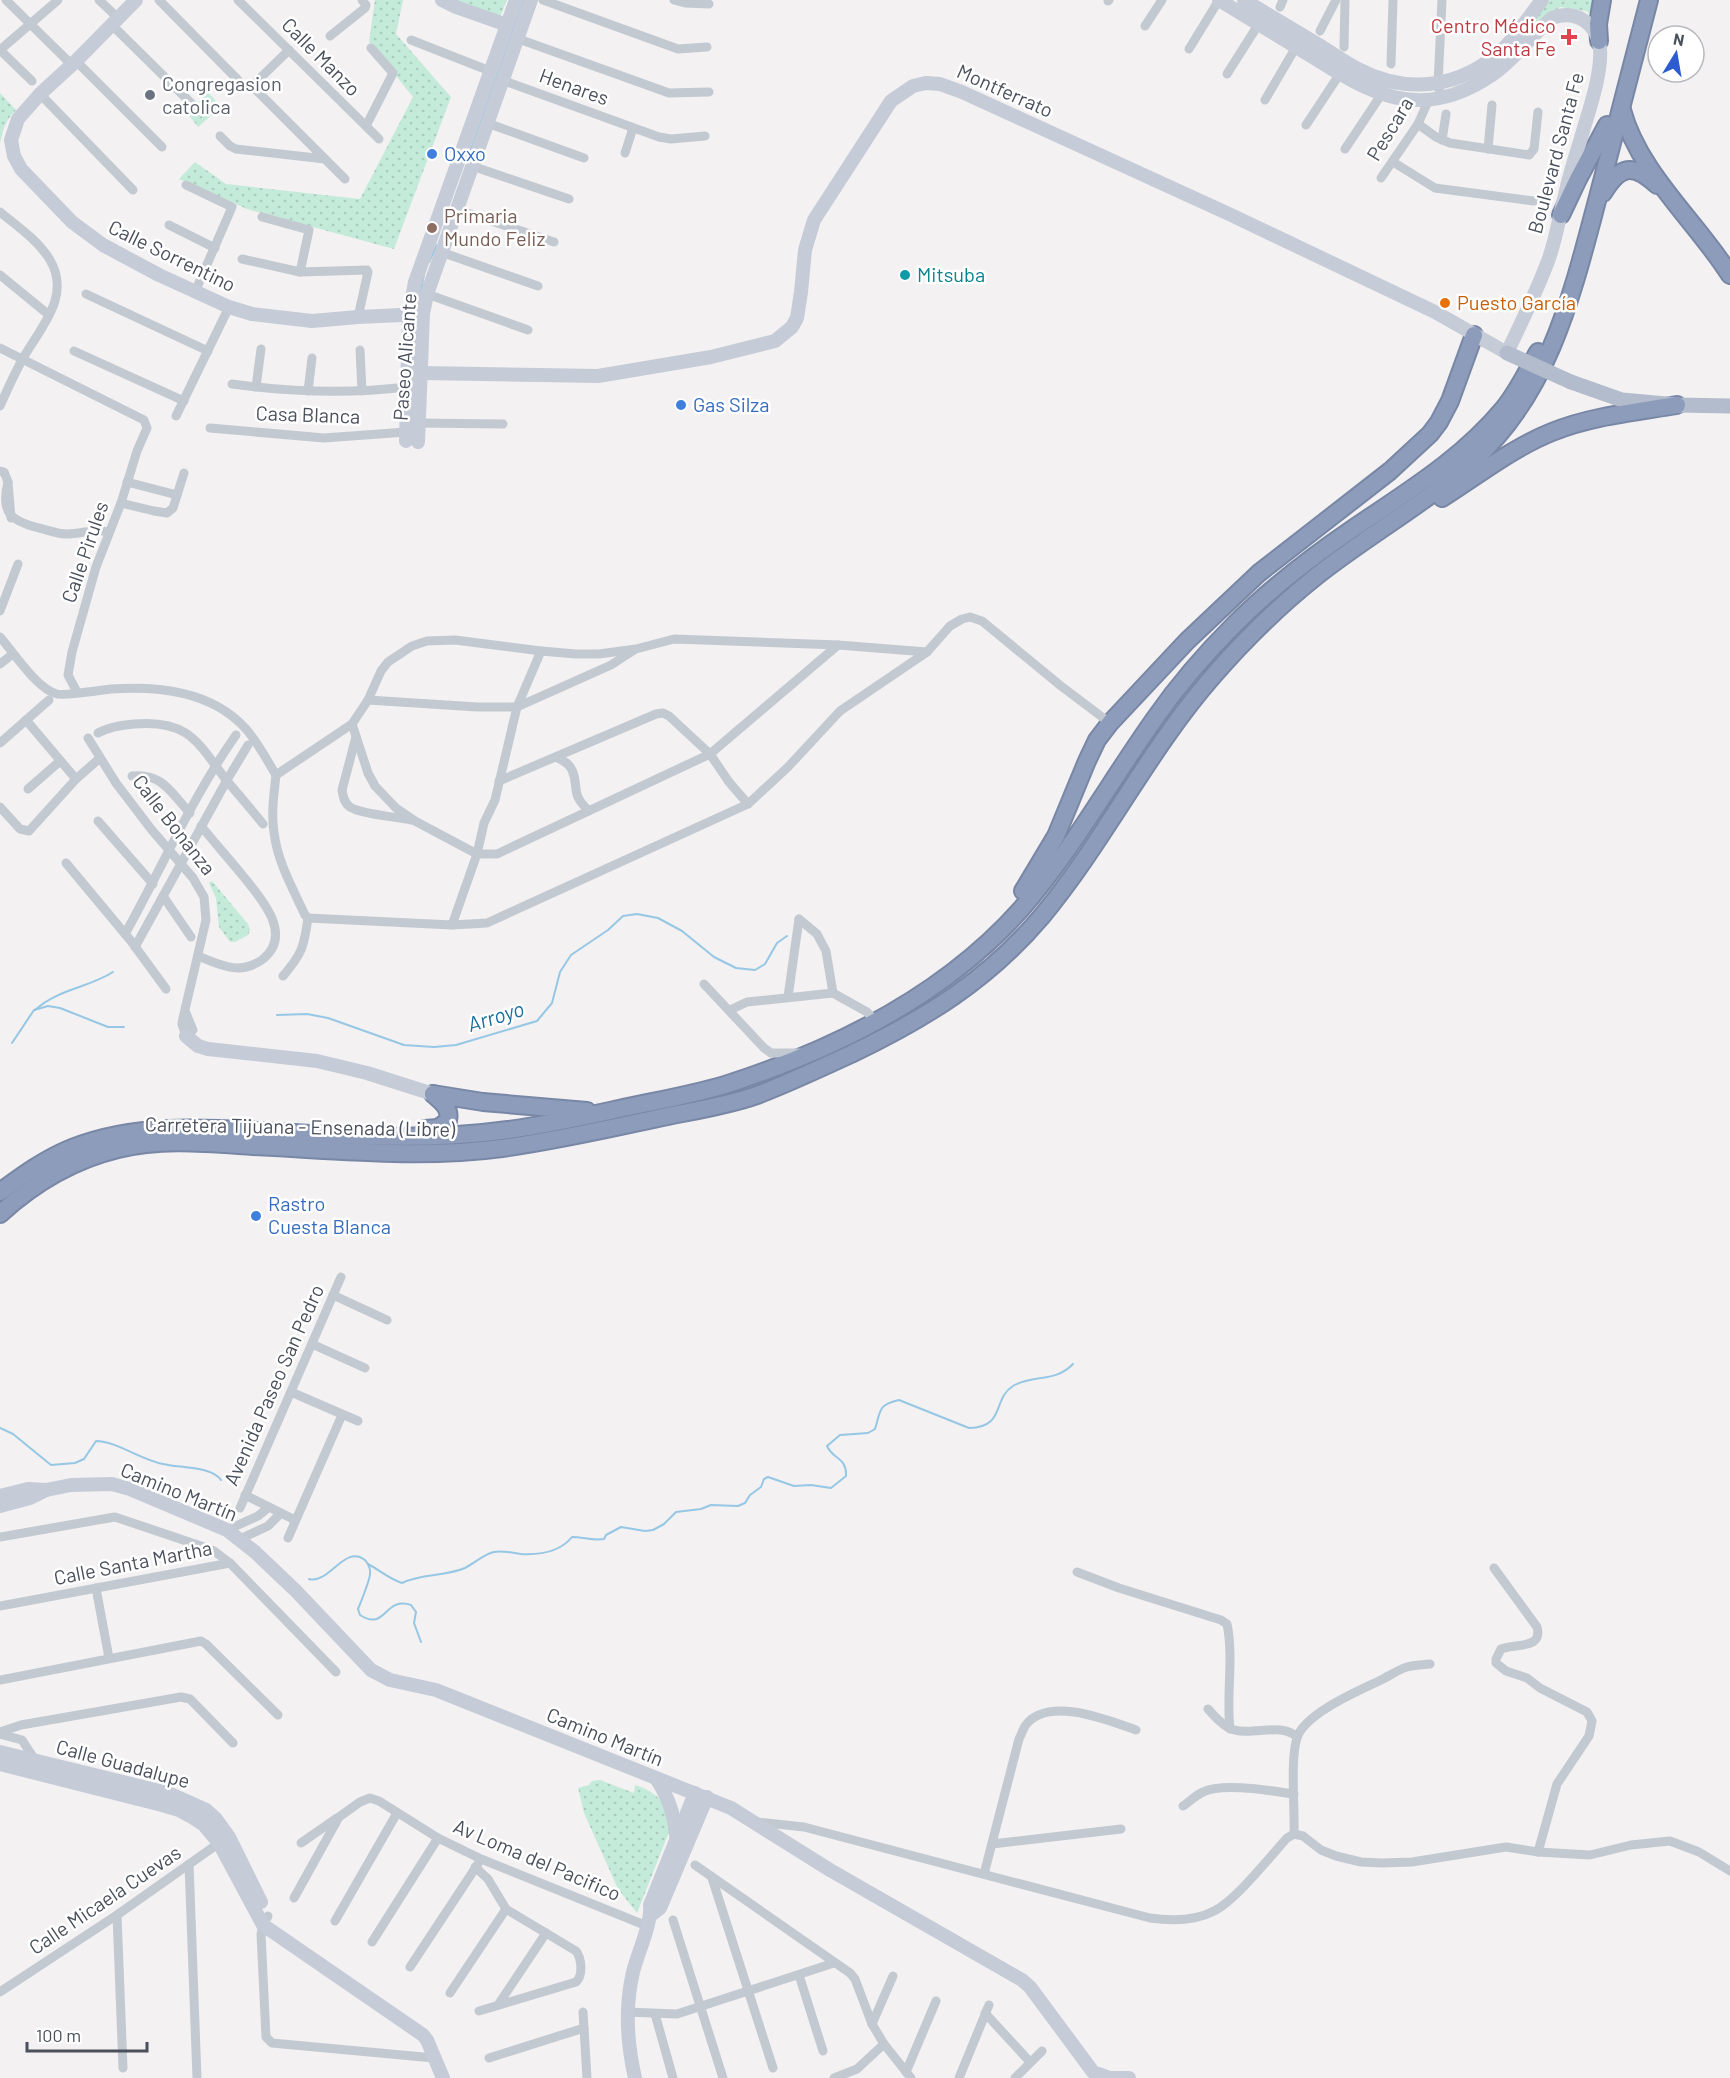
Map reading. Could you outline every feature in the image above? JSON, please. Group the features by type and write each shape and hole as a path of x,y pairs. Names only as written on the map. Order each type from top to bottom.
{"highway":[{"path":"1599,41 1598,24 1602,0"},
{"name":"Carretera Tijuana - Ensenada (Libre)","path":"0,1192 51,1157 75,1147 115,1136 150,1130 208,1129 387,1138 503,1131 605,1112 725,1085 811,1052 904,1006 933,987 959,968 1022,908 1062,857 1156,717 1233,626 1287,576 1428,479 1459,454 1488,427 1507,404 1551,325 1566,279 1640,0"},
{"name":"Carretera Tijuana - Ensenada (Libre)","path":"0,1214 30,1188 48,1177 93,1156 117,1149 165,1142 415,1153 500,1148 712,1107 755,1096 830,1064 903,1029 951,999 986,972 1038,920 1069,881 1188,705 1253,633 1321,572 1408,512 1475,459 1510,422 1529,393 1560,329 1622,110 1649,0"},
{"path":"1622,110 1635,141 1669,195 1730,275"},
{"path":"1561,215 1607,125"},
{"path":"1597,202 1613,179 1624,170 1646,174 1669,195"},
{"path":"995,935 1056,836 1097,740 1110,723 1187,641 1259,573 1390,471 1430,434 1450,401 1474,335"},
{"path":"1408,512 1425,508 1516,451 1551,432 1571,425 1677,405"},
{"path":"433,1094 493,1103 605,1112"},
{"path":"387,1138 445,1124 449,1115 447,1109 433,1094"}],"main road":[{"path":"1508,353 1571,382 1622,400 1677,405 1730,406"}],"street":[{"path":"6,0 162,147"},
{"path":"32,81 0,50 58,0"},
{"path":"99,0 115,21 197,108"},
{"name":"Calle Sorrentino","path":"136,0 40,94 18,119 5,140 21,169 72,222 103,245 228,310 312,321 416,314"},
{"path":"159,0 238,80"},
{"name":"Calle Manzo","path":"238,0 379,139"},
{"path":"330,36 365,8 366,5 362,0"},
{"path":"442,0 669,93 709,92"},
{"name":"Paseo Alicante","path":"410,438 419,423 421,373 416,314 427,294 502,80 514,31 516,0"},
{"name":"Paseo Alicante","path":"410,438 407,387 421,263 490,71 531,0"},
{"path":"543,0 678,49 707,47"},
{"path":"674,0 709,4"},
{"path":"1145,26 1162,0"},
{"path":"1189,49 1219,0 1339,75 1381,95 1407,100 1436,94 1502,50 1513,47 1533,34 1552,18 1563,14 1575,16 1586,22 1599,41"},
{"path":"1244,0 1359,69 1377,77 1436,94"},
{"path":"1320,32 1336,0"},
{"path":"1344,47 1345,0"},
{"path":"1391,64 1394,0"},
{"path":"1436,94 1442,0"},
{"path":"1513,47 1542,0"},
{"path":"1227,74 1258,25"},
{"path":"411,40 490,71"},
{"name":"Boulevard Santa Fe","path":"1508,353 1549,260 1598,70 1599,41"},
{"path":"1265,100 1296,47"},
{"path":"366,126 393,73 371,48"},
{"path":"289,50 252,86 345,179"},
{"path":"1306,124 1339,75"},
{"name":"Henares","path":"502,80 665,139 705,136"},
{"name":"Montferrato","path":"421,373 598,376 754,348 784,335 797,318 804,250 814,220 891,101 913,86 926,83 940,84 962,92 1193,197 1435,312 1508,353"},
{"path":"40,94 133,190"},
{"name":"Pescara","path":"1381,178 1436,94"},
{"path":"1345,149 1381,95"},
{"path":"1488,149 1492,105"},
{"path":"1418,124 1442,140 1488,149 1532,154 1538,112"},
{"path":"1442,140 1446,114"},
{"path":"487,123 584,158"},
{"path":"625,153 633,128"},
{"path":"220,136 236,149 325,159"},
{"path":"1393,162 1435,188 1534,201"},
{"path":"472,166 568,199"},
{"path":"186,184 232,207 195,292"},
{"path":"456,209 554,242"},
{"path":"0,212 44,252 54,269 57,289 56,302 50,315 22,360 0,406"},
{"path":"262,217 309,230 300,272"},
{"path":"169,225 215,248"},
{"path":"441,252 538,286"},
{"path":"242,259 300,272 368,270 358,317"},
{"path":"0,275 50,315"},
{"path":"86,294 208,351"},
{"path":"427,294 528,330"},
{"path":"176,416 228,310"},
{"path":"0,348 22,360"},
{"path":"256,387 261,349"},
{"path":"360,350 362,391"},
{"path":"74,351 184,401"},
{"path":"308,391 312,358"},
{"name":"Calle Pirules","path":"22,360 147,423 122,503 109,532 86,600 69,663 69,675 77,692"},
{"path":"232,384 308,391 362,391 407,387"},
{"path":"419,423 503,424"},
{"name":"Casa Blanca","path":"210,428 324,438 410,438"},
{"path":"0,471 4,472 8,482 1,502 11,518 23,524 66,534 100,530 109,532"},
{"path":"122,503 167,513 173,508 184,473"},
{"path":"127,482 177,495"},
{"path":"0,611 18,564"},
{"path":"308,918 452,925 487,923 748,804 788,768 840,711 927,652 950,626 970,617 976,618 1110,723"},
{"path":"0,637 42,686 60,695 150,687 177,691 202,700 224,712 246,729 276,776 273,812 276,843 286,873 308,918 299,957 283,976"},
{"path":"276,776 352,724 369,700 381,671 388,662 412,646 427,641 454,640 541,651 599,654 636,649 674,639 838,645 927,652"},
{"path":"352,724 368,773 375,786 396,808 415,821 477,854 497,854 710,754 838,645"},
{"path":"369,700 477,707 517,707 611,665 636,649"},
{"path":"452,925 477,854 484,823 495,801 517,707 541,651"},
{"path":"0,664 9,657"},
{"path":"0,743 49,700"},
{"path":"499,782 663,713 710,754 729,782 748,804"},
{"path":"26,720 76,779"},
{"path":"98,733 106,729 132,724 151,723 171,726 189,735 202,745 226,780 263,824"},
{"path":"130,941 151,882 216,764 236,735"},
{"path":"357,735 342,790 343,798 348,806 415,821"},
{"name":"Calle Bonanza","path":"88,738 130,802 199,887 206,908 206,920 186,1013 190,1033 208,1049 317,1061 367,1073 433,1094"},
{"path":"130,941 163,896 226,780 248,745"},
{"path":"556,757 567,763 572,770 574,791 581,804 589,811"},
{"path":"0,807 20,830 29,831 76,779 100,758"},
{"path":"28,789 60,761"},
{"path":"132,776 145,775 157,778 190,813"},
{"path":"98,822 151,882"},
{"path":"198,956 223,967 246,968 265,958 272,950 275,927 264,902 201,826"},
{"path":"66,863 166,989"},
{"path":"163,896 190,937"},
{"path":"788,997 799,919 817,934 826,951 833,993"},
{"path":"704,984 771,1053 811,1052"},
{"path":"730,1010 747,1002 833,993 867,1012 875,1021"},
{"name":"Avenida Paseo San Pedro","path":"240,1508 341,1278"},
{"path":"333,1295 387,1320"},
{"path":"312,1344 365,1368"},
{"path":"291,1392 358,1421"},
{"path":"288,1538 342,1415"},
{"name":"Camino Martín","path":"0,1496 28,1489 46,1490 104,1483 120,1486 227,1530 240,1539 296,1591 370,1671 379,1676 436,1690 731,1808 830,1870 1022,1980 1030,1987 1090,2075 1129,2078"},
{"name":"Camino Martín","path":"0,1506 30,1498 46,1490"},
{"path":"245,1495 295,1520"},
{"path":"227,1530 258,1516 269,1507"},
{"path":"240,1539 268,1526 282,1513"},
{"path":"0,1537 115,1517 214,1551 230,1563"},
{"name":"Calle Santa Martha","path":"0,1606 230,1563 336,1672"},
{"path":"1494,1568 1537,1627 1539,1634 1538,1639 1533,1643 1500,1649 1496,1663 1506,1671 1527,1678 1540,1688 1587,1713 1592,1721 1589,1736 1557,1784 1538,1852"},
{"path":"1077,1572 1119,1588 1221,1620 1227,1624 1230,1637 1228,1690 1230,1729"},
{"path":"96,1588 109,1658"},
{"path":"0,1680 201,1641 278,1715"},
{"path":"1294,1834 1297,1737 1312,1719 1352,1693 1401,1669 1430,1664"},
{"path":"0,1733 21,1725 181,1696 190,1699 233,1743"},
{"path":"1208,1709 1218,1721 1230,1729 1245,1732 1286,1730 1297,1737"},
{"path":"984,1874 1019,1739 1026,1725 1036,1717 1058,1711 1079,1712 1136,1730"},
{"path":"0,1733 22,1740 35,1760"},
{"name":"Calle Guadalupe","path":"0,1752 35,1760 165,1799 204,1825 224,1840 267,1923 423,2035 443,2078"},
{"name":"Calle Guadalupe","path":"0,1764 165,1799"},
{"path":"656,1778 669,1799 676,1837"},
{"path":"1183,1806 1203,1791 1222,1788 1247,1788 1294,1794"},
{"path":"631,2077 627,2012 632,1975 649,1921 650,1905 676,1837 701,1795"},
{"path":"649,1921 660,1908 701,1795"},
{"name":"Av Loma del Pacifico","path":"294,1898 339,1817 360,1802 370,1798 379,1801 478,1863 649,1921"},
{"path":"334,1921 397,1813"},
{"path":"301,1843 339,1817"},
{"path":"755,1822 793,1825 1150,1918 1184,1920 1201,1916 1223,1906 1287,1838 1294,1834 1303,1836 1321,1850 1361,1862 1412,1862 1506,1847 1538,1852 1590,1855 1642,1843 1671,1841 1699,1852 1729,1870"},
{"path":"992,1844 1121,1829"},
{"path":"372,1942 438,1838"},
{"name":"Calle Micaela Cuevas","path":"0,1992 117,1915 224,1840"},
{"path":"410,1967 478,1863 506,1909 579,1954 579,1980 478,2011"},
{"path":"189,1864 197,2078"},
{"path":"695,1865 855,1979 873,2024 884,2044 908,2075"},
{"path":"712,1878 773,2068"},
{"path":"450,1993 506,1909"},
{"path":"117,1915 123,2068"},
{"path":"673,1920 723,2078"},
{"path":"267,1923 261,1934 268,2041 434,2058"},
{"path":"498,2005 546,1933"},
{"path":"627,2012 677,2014 834,1963"},
{"path":"799,1975 823,2051"},
{"path":"873,2024 893,1976"},
{"path":"908,2075 936,2001"},
{"path":"959,2078 987,2009 1030,2062"},
{"path":"583,2012 584,2077"},
{"path":"655,2014 673,2078"},
{"path":"489,2058 584,2028"},
{"path":"834,2078 859,2074 884,2044"},
{"path":"1015,2078 1042,2051"}],"green space":[{"path":"375,0 403,0 396,34 451,97 394,249 247,209 179,179 195,162 226,184 360,199 413,97 369,42"},
{"path":"454,0 507,0 500,17"},
{"path":"1550,0 1599,0 1595,18 1586,11 1560,7 1522,39 1519,38"},
{"path":"208,92 221,107 198,127 188,114"},
{"path":"0,93 16,110 5,125 0,144"},
{"path":"212,881 248,924 250,930 248,935 235,942 230,942 219,927 216,898 209,883"},
{"path":"600,1780 634,1793 635,1785 651,1792 662,1802 668,1816 669,1832 637,1913 618,1889 584,1813 578,1788"}],"waterway":[{"path":"470,152 524,0"},
{"path":"429,262 437,245"},
{"path":"419,299 424,275"},
{"name":"Arroyo","path":"277,1015 307,1014 328,1018 404,1045 434,1047 456,1045 537,1021 552,1003 560,972 571,955 608,930 623,916 637,914 658,918 682,931 714,957 736,968 755,970 765,964 777,943 787,936"},
{"path":"35,1010 53,997 94,982 113,972"},
{"name":"Arroyo","path":"12,1043 34,1010 48,1006 60,1008 108,1027 124,1027"},
{"path":"368,1564 402,1583 457,1571 494,1552 542,1553 562,1546 572,1537 604,1539 606,1535 621,1527 653,1530 664,1524 676,1512 701,1509 711,1505 738,1506 745,1503 768,1477 794,1486 811,1485 831,1488 846,1476 846,1470 842,1462 827,1446 840,1435 868,1433 875,1429 881,1410 887,1404 899,1400 969,1428 981,1426 994,1418 1002,1398 1013,1386 1028,1380 1059,1374 1073,1364"},
{"path":"0,1428 13,1434 51,1465 75,1463 84,1459 96,1441 112,1444 155,1462 210,1472 221,1480"},
{"path":"309,1579 324,1576 344,1560 359,1557 366,1561 370,1572 358,1609 360,1615 375,1619 395,1605 411,1605 416,1612 414,1623 421,1642"}],"place":[{"name":"Centro Médico Santa Fe","path":"1569,37"},
{"name":"Congregasion catolica","path":"150,95"},
{"name":"Oxxo","path":"432,154"},
{"name":"Primaria Mundo Feliz","path":"432,228"},
{"name":"Mitsuba","path":"905,275"},
{"name":"Puesto García","path":"1445,303"},
{"name":"Gas Silza","path":"681,405"},
{"name":"Rastro Cuesta Blanca","path":"256,1216"}]}
